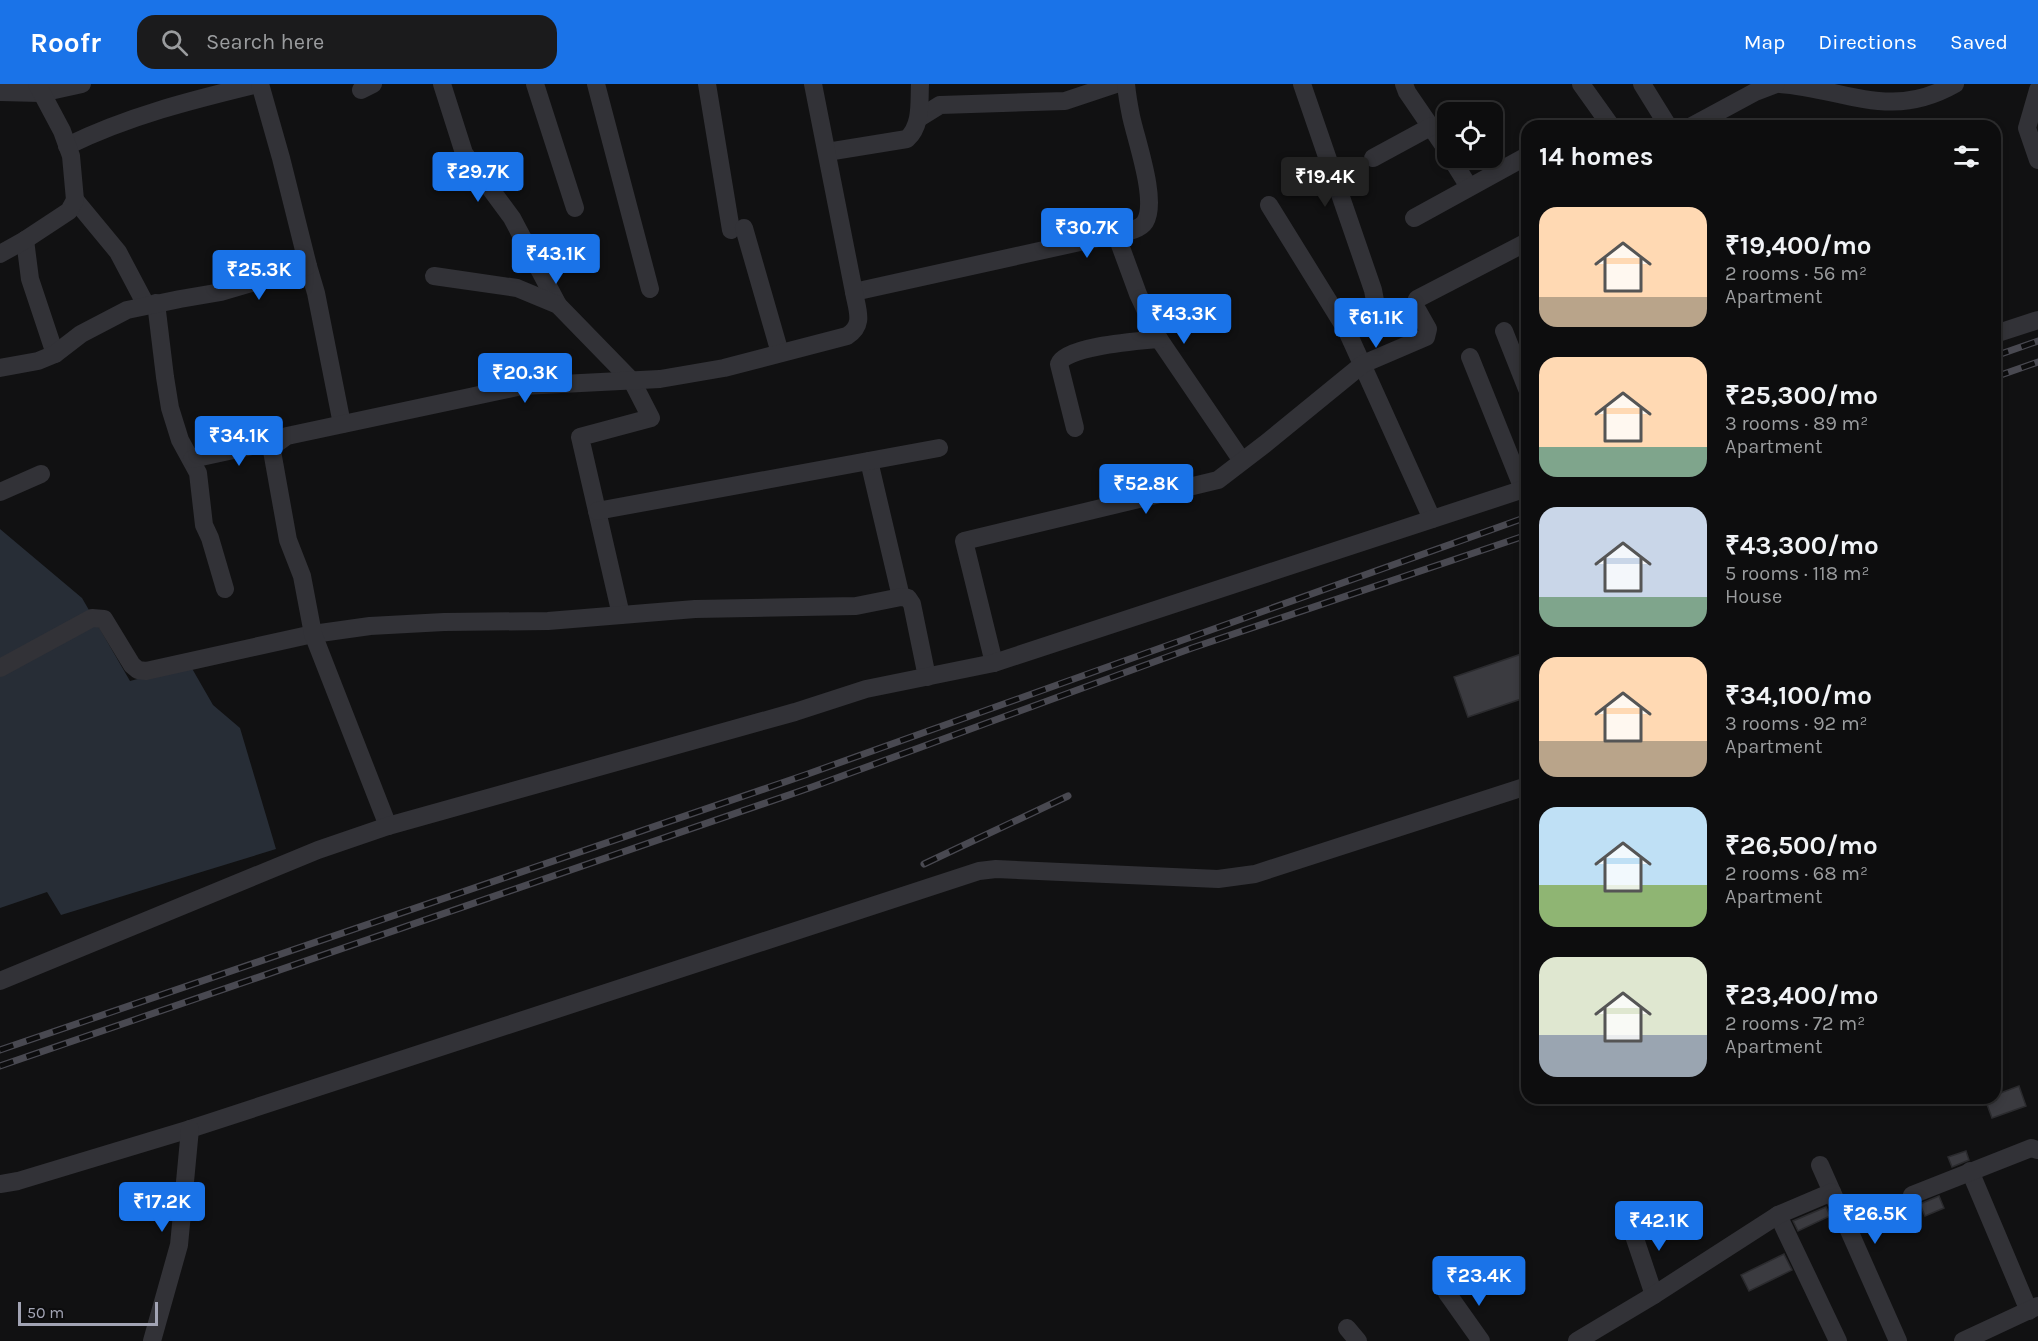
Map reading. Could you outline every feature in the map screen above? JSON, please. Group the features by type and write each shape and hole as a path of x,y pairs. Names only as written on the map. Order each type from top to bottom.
{"street":[{"path":"0,92 82,84"},
{"path":"68,146 116,124 173,105 259,84 305,246 342,424"},
{"path":"441,84 464,153 512,219 558,305 632,381 651,418 580,437 621,615"},
{"path":"535,84 575,208"},
{"path":"596,84 650,289"},
{"path":"707,84 737,229 780,353"},
{"path":"192,459 279,440 287,436 522,386 660,379 724,368 847,336 855,330 859,323 813,84"},
{"path":"827,152 907,139 914,132 919,118 920,84"},
{"path":"919,118 940,105 1065,101 1116,84"},
{"path":"854,292 1116,234 1144,224 1149,214 1149,202 1145,172 1131,116 1126,84"},
{"path":"1302,84 1373,290 1376,306 1373,313 1347,331"},
{"path":"1404,84 1407,92 1437,134"},
{"path":"1581,84 1607,120"},
{"path":"1642,84 1664,120"},
{"path":"1703,120 1755,92 1778,84 1873,101 1898,103 1918,100 1955,84"},
{"path":"0,254 69,211 75,200 68,146 39,89"},
{"path":"2038,90 2027,128 2038,160"},
{"path":"1373,158 1432,126"},
{"path":"1414,218 1521,159"},
{"path":"1457,168 1469,187"},
{"path":"75,200 118,252 151,304 170,408 180,440 198,473 204,525 225,589"},
{"path":"1269,205 1347,331 1432,519"},
{"path":"1116,234 1138,294 1159,339 1242,461"},
{"path":"25,240 30,279 55,354"},
{"path":"994,663 964,541 1218,480 1363,364 1426,337 1428,329 1415,306 1417,299 1521,245"},
{"path":"0,368 38,361 55,354 81,334 127,310 221,292 308,266"},
{"path":"434,276 517,288 558,305"},
{"path":"2001,332 2038,320"},
{"path":"1504,331 1521,374"},
{"path":"1075,428 1059,364 1061,359 1068,354 1113,344 1159,339"},
{"path":"1470,357 1521,467"},
{"path":"279,440 273,446 272,451 288,540 302,576 313,634 388,826"},
{"path":"597,511 939,448"},
{"path":"869,461 901,597"},
{"path":"0,492 41,474"},
{"path":"0,981 318,849 388,826 795,712 866,689 994,663 1521,489"},
{"path":"0,668 92,618 104,620 132,665 138,670 146,671 313,634 370,627 444,622 548,621 695,609 856,606 901,597 908,598 912,604 927,677"},
{"path":"0,1184 190,1129 979,871 996,869 1218,879 1236,877 1266,870 1521,788"},
{"path":"152,1341 179,1245 190,1129"},
{"path":"1912,1195 2031,1148 2038,1150"},
{"path":"1820,1165 1898,1341"},
{"path":"1963,1341 2033,1309 1970,1172"},
{"path":"1577,1341 1654,1295 1778,1215 1832,1192"},
{"path":"1778,1215 1838,1341"},
{"path":"1629,1221 1654,1295"},
{"path":"1448,1293 1481,1341"}],"shaded area":[{"path":"0,529 82,598 130,681 190,665 213,705 240,728 276,849 61,915 47,892 0,908"}],"building":[{"path":"1521,654 1521,699 1468,717 1454,677"},
{"path":"2019,1086 2026,1106 1992,1118 1987,1104 2001,1104 2001,1093"},
{"path":"1966,1151 1969,1160 1952,1167 1948,1157"},
{"path":"1939,1196 1944,1208 1925,1216 1920,1204"},
{"path":"1826,1207 1830,1216 1798,1231 1793,1221"},
{"path":"1784,1254 1792,1270 1749,1291 1741,1275"}],"railway":[{"path":"2001,354 2038,341"},
{"path":"2001,375 2038,362"},
{"path":"0,1050 805,775 1521,519"},
{"path":"0,1066 812,787 1192,648 1521,537"},
{"path":"924,864 1068,796"}]}
